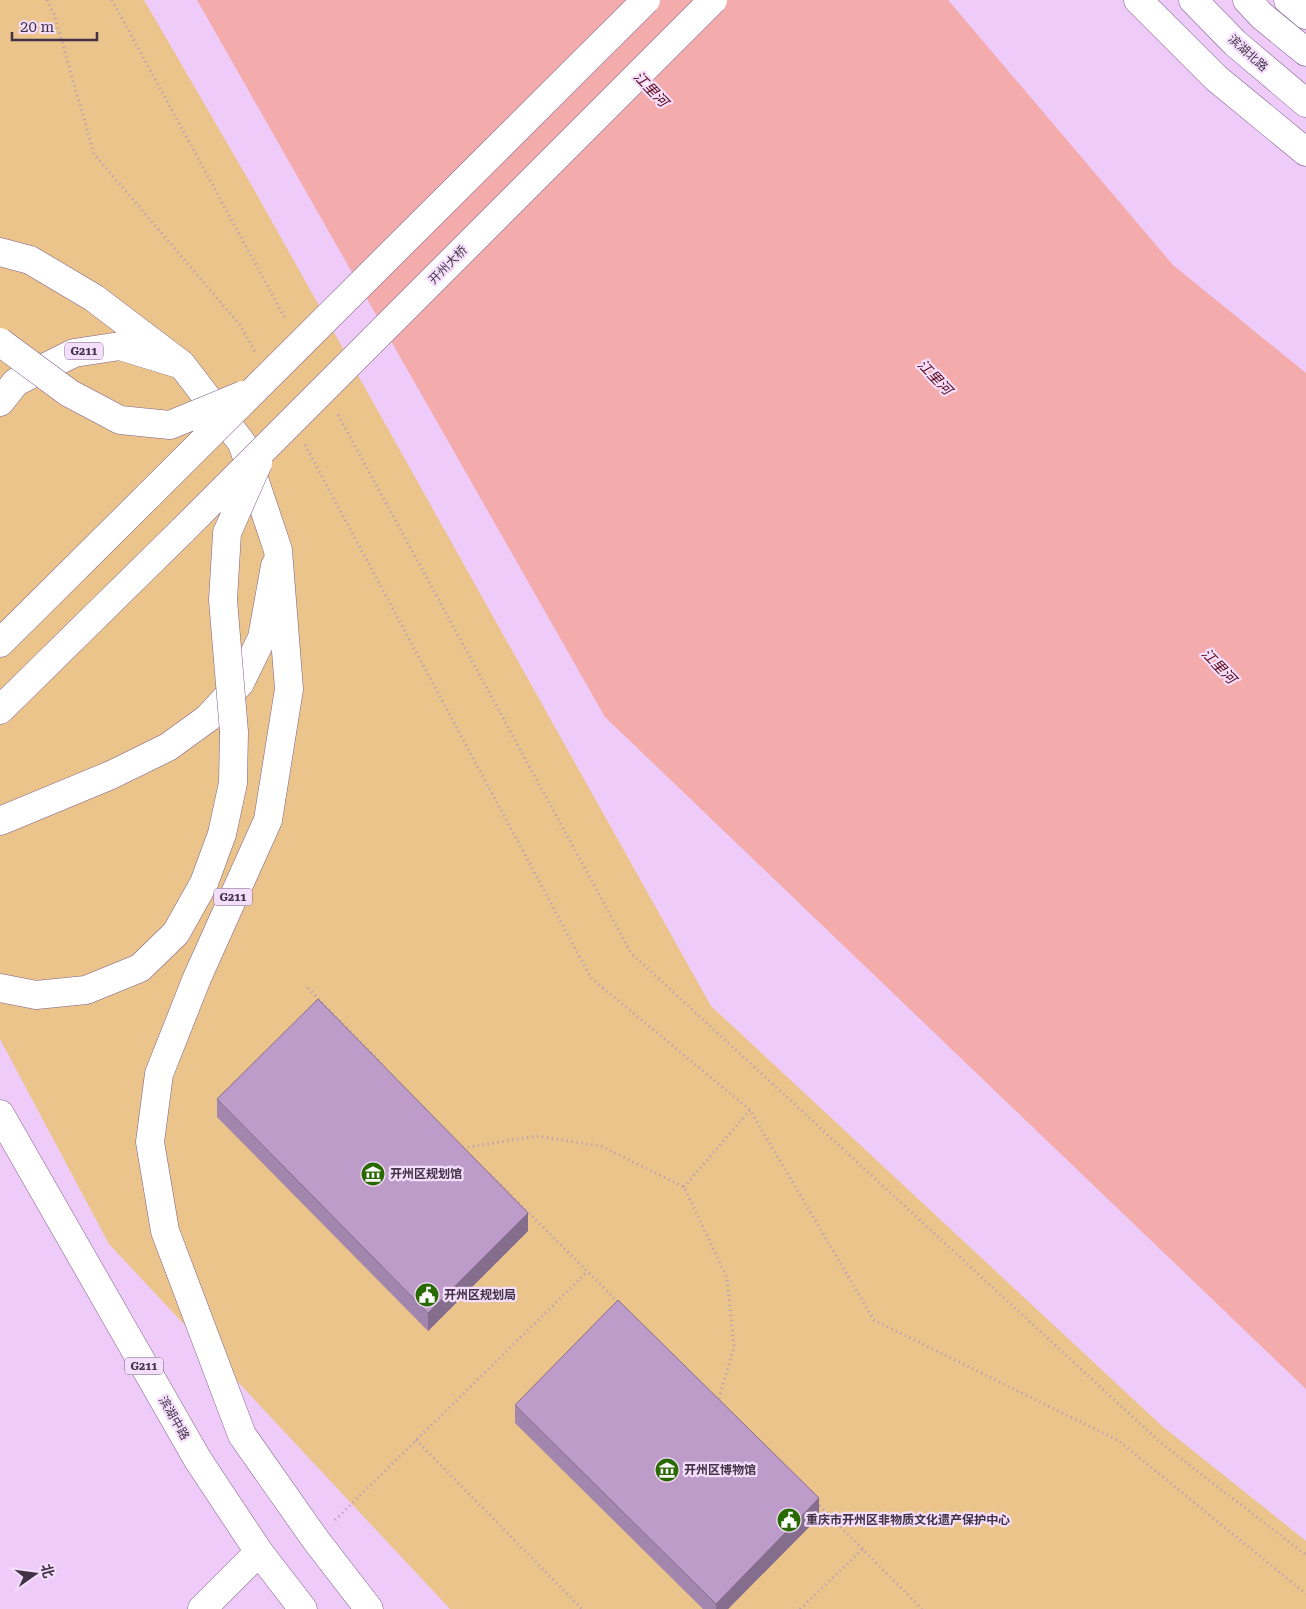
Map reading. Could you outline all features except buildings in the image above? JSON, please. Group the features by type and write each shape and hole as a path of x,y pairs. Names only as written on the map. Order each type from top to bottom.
{"main road":[{"path":"0,643 646,0"},
{"name":"开州大桥","path":"0,710 184,530 713,0"},
{"path":"1138,0 1216,78 1306,152"},
{"name":"滨湖北路","path":"1193,0 1235,43 1306,103"},
{"path":"1247,0 1262,16 1306,52"},
{"path":"1288,0 1306,14"},
{"path":"0,252 30,260 94,298 182,365"},
{"path":"0,342 69,393 120,420 170,425 254,391"},
{"name":"G211","path":"0,402 16,382 74,353 120,346 182,365 242,443 278,550 289,689 268,820 198,978 159,1074 150,1142 165,1231 242,1435 315,1539 369,1609"},
{"path":"0,988 36,995 86,990 140,968 176,933 204,883 222,834 233,783 234,732 223,600 227,533 265,449"},
{"path":"0,821 111,775 168,747 208,718 240,683 262,638 278,550"},
{"name":"滨湖中路","path":"0,1114 198,1460 259,1552 303,1609"},
{"path":"202,1609 259,1552"}],"path":[{"path":"47,0 54,14 94,154 240,325 259,360"},
{"path":"112,0 288,324"},
{"path":"336,411 631,953 1162,1443 1306,1555"},
{"path":"301,438 591,978 750,1110 874,1320 1119,1441 1306,1594"},
{"path":"308,988 389,1071"},
{"path":"684,1187 750,1110"},
{"path":"470,1154 463,1148 536,1136 602,1146 684,1187 726,1278 734,1347 718,1402"},
{"path":"484,1168 622,1306"},
{"path":"315,1539 588,1272"},
{"path":"711,1396 724,1409"},
{"path":"416,1440 582,1609"},
{"path":"814,1500 922,1609"},
{"path":"800,1609 863,1549"}],"shaded area":[{"path":"0,0 144,0 252,186 711,1006 1162,1426 1306,1541 1306,1609 450,1609 109,1244 0,1039"}],"water":[{"name":"江里河","path":"197,0 948,0 1173,265 1306,373 1306,1389 605,717"}],"place":[{"name":"开州区规划馆","path":"373,1174"},
{"name":"开州区规划局","path":"427,1295"},
{"name":"开州区博物馆","path":"667,1470"},
{"name":"重庆市开州区非物质文化遗产保护中心","path":"789,1520"}]}
